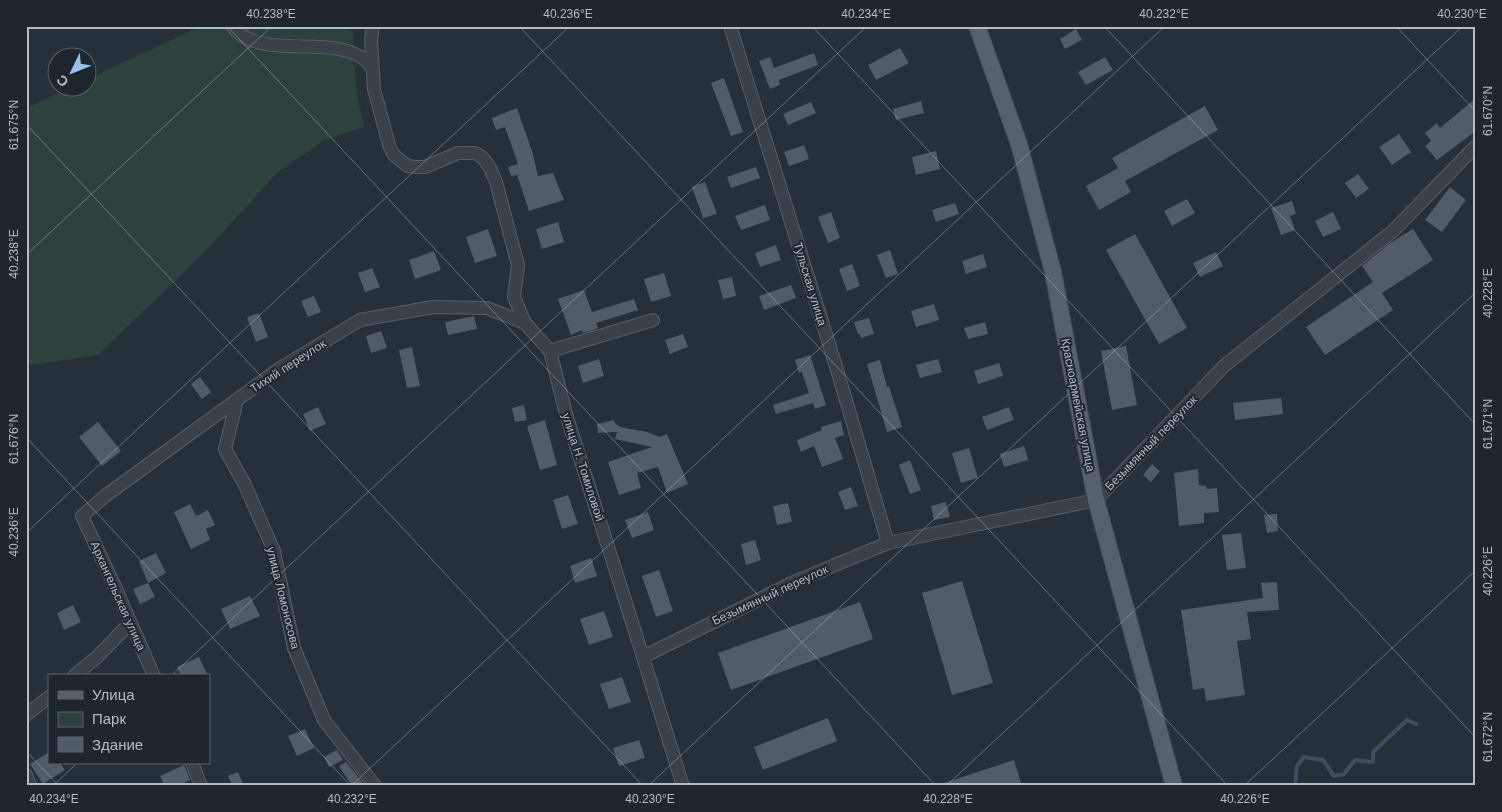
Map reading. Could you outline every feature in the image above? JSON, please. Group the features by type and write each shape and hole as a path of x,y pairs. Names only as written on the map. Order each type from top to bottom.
{"main road":[{"name":"Красноармейская улица","path":"977,26 1020,144 1053,272 1096,500 1174,786"}],"street":[{"path":"232,26 242,36 256,41 281,46 326,47 352,52 367,61 373,71"},
{"path":"373,26 371,40 373,71"},
{"name":"Тульская улица","path":"730,26 838,373 888,543"},
{"name":"улица Н. Томиловой","path":"373,71 374,89 389,145 399,160 407,166 425,167 458,153 475,153 482,156 496,182 518,266 514,298 525,324 550,351 566,414 682,786"},
{"name":"Безымянный переулок","path":"643,656 794,582 888,543 1096,500 1224,366 1393,231 1476,146"},
{"name":"Тихий переулок","path":"82,516 105,496 279,369 360,320 433,307 487,308 525,324"},
{"path":"550,351 653,320"},
{"name":"улица Ломоносова","path":"237,400 225,449 245,485 274,551 294,648 324,720 376,786"},
{"name":"Архангельская улица","path":"82,516 153,674"},
{"path":"77,674 98,657 131,622"},
{"path":"26,715 48,698"},
{"path":"192,764 201,786"},
{"path":"26,775 30,786"}],"green space":[{"path":"201,26 336,26 353,32 356,89 364,127 325,140 277,173 203,254 98,355 26,366 26,108 48,98 98,98 98,74"}],"building":[{"path":"1076,29 1082,40 1065,49 1060,39"},
{"path":"900,48 909,63 876,80 868,65"},
{"path":"814,53 818,65 779,80 780,85 770,89 759,61 770,57 774,68"},
{"path":"1105,57 1113,70 1086,85 1078,72"},
{"path":"724,78 743,132 731,136 711,83"},
{"path":"1476,98 1476,131 1437,160 1425,146 1431,141 1425,133 1437,123 1440,128"},
{"path":"921,101 924,113 896,120 893,109"},
{"path":"811,102 816,113 788,125 783,114"},
{"path":"1205,106 1218,130 1125,181 1131,192 1099,210 1086,186 1118,168 1112,158"},
{"path":"517,108 532,151 538,176 553,173 564,200 529,211 517,175 511,176 508,167 518,164 505,127 496,130 492,118"},
{"path":"1399,134 1411,152 1392,165 1379,147"},
{"path":"804,145 809,159 789,166 784,152"},
{"path":"936,151 940,169 916,175 912,157"},
{"path":"756,167 760,178 731,188 727,177"},
{"path":"1358,174 1369,189 1356,198 1345,183"},
{"path":"705,182 717,214 703,218 692,187"},
{"path":"1450,187 1466,200 1442,232 1425,220"},
{"path":"1187,199 1195,213 1172,226 1164,211"},
{"path":"1292,201 1296,214 1290,216 1295,230 1281,235 1271,208"},
{"path":"955,203 959,214 936,222 932,210"},
{"path":"765,205 770,220 741,230 735,216"},
{"path":"831,212 840,238 828,243 818,217"},
{"path":"1333,212 1341,229 1323,237 1315,221"},
{"path":"558,222 564,242 542,249 536,229"},
{"path":"488,229 497,256 475,263 466,237"},
{"path":"1413,229 1433,260 1382,293 1393,310 1325,355 1306,327 1373,282 1362,266 1390,243"},
{"path":"1135,234 1187,328 1159,344 1106,250"},
{"path":"776,245 781,260 760,267 755,253"},
{"path":"890,250 898,274 886,278 877,255"},
{"path":"434,251 441,270 415,279 409,260"},
{"path":"1216,252 1223,266 1200,277 1193,263"},
{"path":"983,254 987,267 966,274 962,261"},
{"path":"852,264 860,286 847,291 839,269"},
{"path":"372,268 380,287 365,292 358,273"},
{"path":"664,273 671,296 651,302 644,279"},
{"path":"732,277 736,296 723,299 718,280"},
{"path":"791,285 796,298 764,310 759,296"},
{"path":"584,290 592,312 634,299 638,310 596,323 598,328 593,330 583,333 582,330 571,335 558,299"},
{"path":"314,296 321,312 308,317 301,301"},
{"path":"934,304 939,320 916,327 911,311"},
{"path":"259,313 268,337 256,342 247,317"},
{"path":"474,316 477,329 448,335 445,322"},
{"path":"869,318 874,334 861,338 854,322"},
{"path":"985,322 988,334 968,339 964,328"},
{"path":"381,331 387,348 371,353 366,336"},
{"path":"683,334 688,347 670,354 665,340"},
{"path":"1126,346 1137,405 1112,410 1101,351"},
{"path":"412,347 420,386 407,388 399,350"},
{"path":"810,355 826,405 815,409 813,403 776,414 773,405 809,393 802,372 799,373 795,360"},
{"path":"599,359 604,376 583,383 578,366"},
{"path":"938,359 942,372 920,378 916,365"},
{"path":"880,360 887,387 889,386 902,427 887,432 867,364"},
{"path":"999,363 1003,376 978,384 974,371"},
{"path":"200,377 211,392 202,399 191,384"},
{"path":"1281,398 1283,414 1235,420 1233,403"},
{"path":"524,405 527,420 515,422 512,408"},
{"path":"318,407 326,424 310,431 303,414"},
{"path":"1009,407 1014,420 987,430 982,417"},
{"path":"545,420 557,465 540,470 527,426"},
{"path":"614,420 620,427 647,432 660,437 667,434 688,484 667,493 658,467 637,473 641,488 619,495 608,462 652,447 615,439 617,432 598,433 597,424"},
{"path":"841,421 844,435 835,438 843,459 822,467 814,446 801,452 797,440 822,430 821,427"},
{"path":"98,422 121,451 102,466 79,437"},
{"path":"1024,446 1028,460 1004,467 1000,454"},
{"path":"969,448 978,478 961,483 952,453"},
{"path":"910,460 921,490 910,494 899,465"},
{"path":"1152,464 1160,471 1151,482 1143,475"},
{"path":"1198,469 1199,485 1206,486 1207,489 1217,488 1219,512 1204,513 1204,523 1179,526 1174,473"},
{"path":"851,487 858,506 845,510 838,492"},
{"path":"568,495 578,524 562,529 553,500"},
{"path":"946,502 950,517 934,520 931,506"},
{"path":"788,503 792,522 777,525 773,506"},
{"path":"190,504 196,516 208,510 215,525 206,529 210,540 191,549 174,512"},
{"path":"648,512 654,530 632,538 625,520"},
{"path":"1277,514 1278,531 1267,533 1264,515"},
{"path":"1241,533 1246,568 1227,570 1222,535"},
{"path":"755,540 761,560 746,565 741,544"},
{"path":"156,553 166,573 148,583 139,561"},
{"path":"591,558 597,576 575,583 570,566"},
{"path":"659,570 673,611 656,617 642,576"},
{"path":"962,581 993,683 952,695 922,593"},
{"path":"1277,582 1279,610 1247,612 1251,639 1237,641 1245,695 1206,701 1204,688 1193,690 1181,610 1263,598 1261,583"},
{"path":"148,583 155,597 140,604 133,589"},
{"path":"250,596 260,616 230,629 221,609"},
{"path":"860,602 873,639 731,690 718,653"},
{"path":"73,605 81,622 64,630 57,613"},
{"path":"604,611 613,637 589,645 580,619"},
{"path":"199,657 207,674 180,674 177,667"},
{"path":"622,677 631,702 609,709 600,684"},
{"path":"828,718 837,741 763,770 754,747"},
{"path":"305,729 314,748 297,756 288,736"},
{"path":"639,740 645,758 619,766 613,748"},
{"path":"337,750 343,760 329,767 324,757"},
{"path":"48,753 48,764 61,764 65,770 43,784 30,764"},
{"path":"1014,760 1022,786 942,786 941,784"},
{"path":"346,762 365,786 352,786 339,766"},
{"path":"184,765 190,780 178,786 165,786 160,776"},
{"path":"238,772 244,786 233,786 228,776"}],"waterway":[{"path":"1295,786 1297,766 1304,757 1323,760 1334,776 1344,774 1355,760 1373,762 1373,752 1407,720 1416,724"}]}
